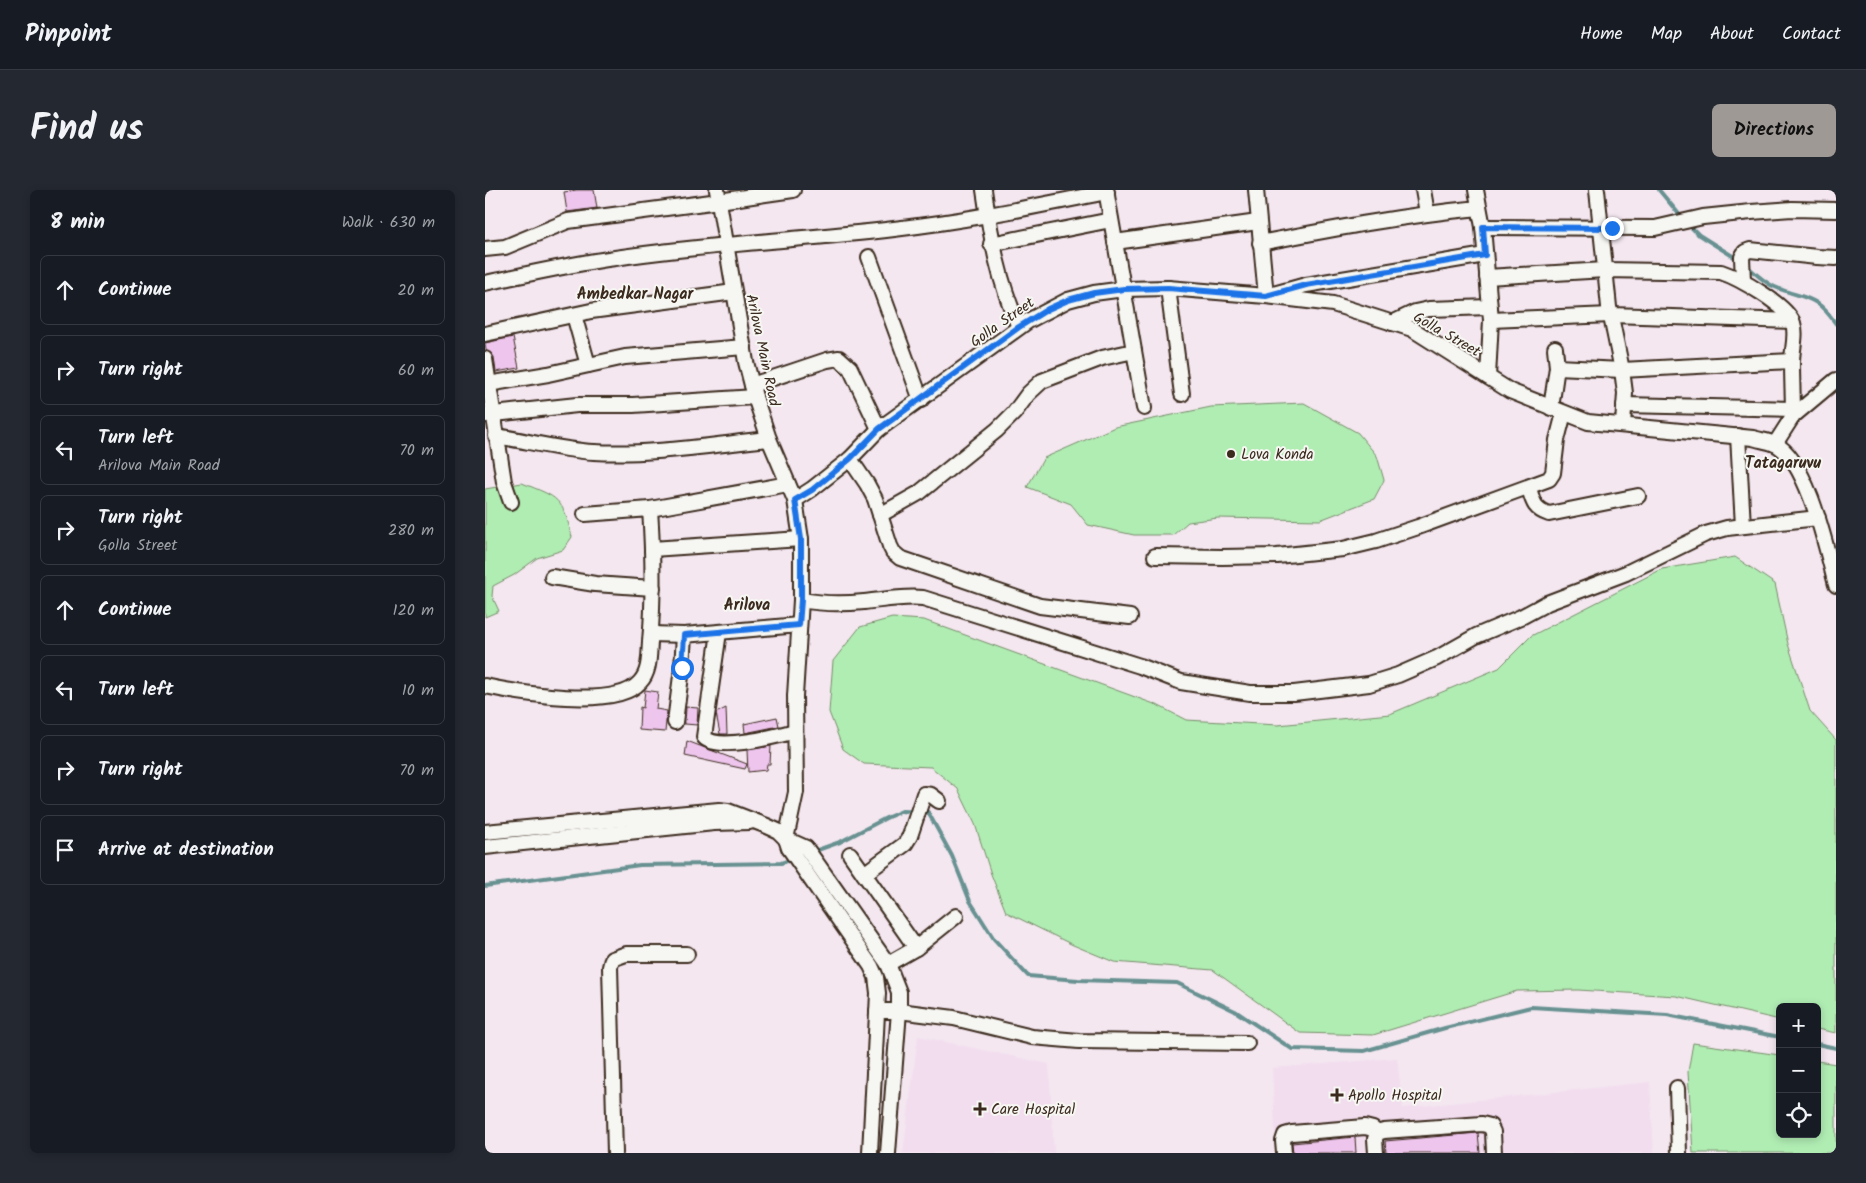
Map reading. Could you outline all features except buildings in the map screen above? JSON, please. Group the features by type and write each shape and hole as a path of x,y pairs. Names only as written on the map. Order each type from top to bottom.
{"street":[{"path":"485,249 505,247 568,221 718,196 793,190"},
{"path":"984,190 991,244 1008,303 1019,327"},
{"path":"1256,190 1266,296 1306,285 1485,255"},
{"path":"1423,190 1427,213"},
{"path":"1476,190 1483,227 1491,314 1488,377"},
{"path":"1597,190 1599,227 1611,315 1622,370 1623,425"},
{"path":"485,283 557,267 617,258 726,245 895,229 987,215 1107,191 1144,408"},
{"name":"Arilova Main Road","path":"718,196 753,391 769,439 795,500 801,539 801,600 795,696 796,792 786,839"},
{"path":"1260,243 1355,224 1427,213 1479,208"},
{"path":"1483,227 1655,228 1703,217 1792,209 1836,210"},
{"path":"991,244 1111,220"},
{"path":"1115,242 1258,222"},
{"path":"1743,278 1742,257 1745,252 1755,249 1836,258"},
{"path":"869,257 921,400"},
{"path":"1487,277 1605,270 1721,272 1743,278 1788,315 1792,321 1794,332 1792,361 1793,412"},
{"path":"1168,288 1182,394"},
{"name":"Golla Street","path":"795,500 812,490 850,459 879,429 1019,327 1048,309 1068,300 1094,293 1124,289 1168,288 1333,304 1412,329 1509,391 1588,422 1738,436 1775,444"},
{"path":"485,334 591,311 734,292"},
{"path":"1392,323 1415,312 1429,309 1491,314 1611,315 1792,321"},
{"path":"574,315 588,365"},
{"path":"487,377 548,374 625,357 744,347"},
{"path":"1155,556 1277,556 1343,550 1376,541 1529,488 1549,479 1553,473 1557,440 1557,367 1555,348"},
{"path":"880,515 919,493 997,430 1014,413 1028,394 1042,382 1103,358 1134,350"},
{"path":"489,414 577,405 633,405 753,391 827,360 839,358 850,368 879,429"},
{"path":"485,359 489,414 496,436 504,482 511,502"},
{"path":"1557,367 1622,370 1792,361"},
{"path":"1836,380 1793,412 1775,444 1791,459 1799,472 1818,518 1836,585"},
{"path":"1624,406 1793,412"},
{"path":"496,436 592,452 621,453 661,451 769,439"},
{"path":"1738,436 1743,526"},
{"path":"850,459 867,484 893,552 909,562 1040,606 1130,617"},
{"path":"585,514 650,509 788,484"},
{"path":"1529,488 1534,503 1540,511 1549,514 1638,496"},
{"path":"485,686 516,693 573,698 609,696 630,690 641,682 647,669 651,634 653,588 650,509"},
{"path":"801,600 839,604 911,597 923,598 1140,666 1181,682 1249,693 1294,693 1361,685 1398,675 1437,658 1476,636 1521,617 1547,603 1626,572 1706,534 1727,528 1818,518"},
{"path":"652,549 801,539"},
{"path":"552,577 595,584 653,588"},
{"path":"651,634 684,635 799,625"},
{"path":"719,632 704,736 707,740 715,742 745,742 768,739 795,731"},
{"path":"675,722 684,635"},
{"path":"864,874 905,844 910,836 924,794 928,794 939,801"},
{"path":"485,832 719,810 728,811 778,831 803,856 888,964 899,992 888,1153"},
{"path":"485,848 714,823 754,822"},
{"path":"850,854 916,948"},
{"path":"803,856 876,976 878,993 870,1153"},
{"path":"888,964 916,948 956,916"},
{"path":"615,1153 610,967 612,959 626,954 687,954"},
{"path":"877,1011 899,1011 954,1018 1032,1037 1079,1042 1247,1043"},
{"path":"1677,1088 1679,1153"},
{"path":"1377,1133 1482,1124 1490,1126 1493,1132 1494,1153"},
{"path":"1284,1153 1283,1141 1285,1135 1292,1132 1365,1127 1373,1129 1377,1133"},
{"path":"1376,1153 1375,1139 1377,1133"}],"shaded area":[{"name":"Care Hospital","path":"918,1036 1049,1064 1054,1153 903,1153"},
{"name":"Apollo Hospital","path":"1397,1058 1403,1108 1650,1082 1654,1153 1276,1153 1272,1068"}],"green space":[{"path":"1304,403 1358,433 1377,456 1384,480 1374,499 1320,520 1218,518 1188,522 1173,535 1134,535 1088,525 1071,504 1027,487 1044,458 1115,427 1211,407"},
{"path":"522,483 551,496 562,506 572,537 563,550 537,558 514,575 493,586 492,596 499,611 485,617 485,489"},
{"path":"1735,557 1775,584 1788,644 1810,711 1836,740 1836,1033 1821,1030 1821,1003 1776,1003 1776,1019 1676,996 1578,990 1517,991 1373,1035 1300,1033 1213,970 1114,962 1073,945 1006,912 991,874 975,824 958,789 931,767 864,764 843,749 829,712 833,661 860,627 892,618 924,620 1157,705 1186,720 1278,725 1390,714 1499,668 1531,636 1662,569"},
{"path":"1693,1043 1776,1054 1776,1138 1821,1138 1821,1062 1836,1064 1836,1153 1693,1153 1688,1072"}],"waterway":[{"path":"1659,190 1683,219"},
{"path":"1688,224 1699,235 1739,260"},
{"path":"1747,266 1771,285 1815,302 1829,314 1836,324"},
{"path":"812,852 840,842 902,811 928,812 952,856 970,901 994,939 1028,976 1078,980 1177,983 1235,1011 1292,1049 1364,1051 1445,1028 1531,1007 1667,1015 1776,1036"},
{"path":"485,886 640,865 781,863 793,859"},
{"path":"1821,1045 1836,1048"}],"place":[{"name":"Lova Konda","path":"1231,454"},
{"name":"Apollo Hospital","path":"1337,1095"},
{"name":"Care Hospital","path":"980,1109"}],"district":[{"name":"Ambedkar Nagar","path":"635,293"},
{"name":"Tatagaruvu","path":"1783,462"},
{"name":"Arilova","path":"747,604"}],"route":[{"path":"682,668 684,635 799,625 801,539 795,500 812,490 850,459 879,429 1019,327 1048,309 1068,300 1094,293 1124,289 1168,288 1266,296 1306,285 1485,255 1483,227 1612,228"}]}
